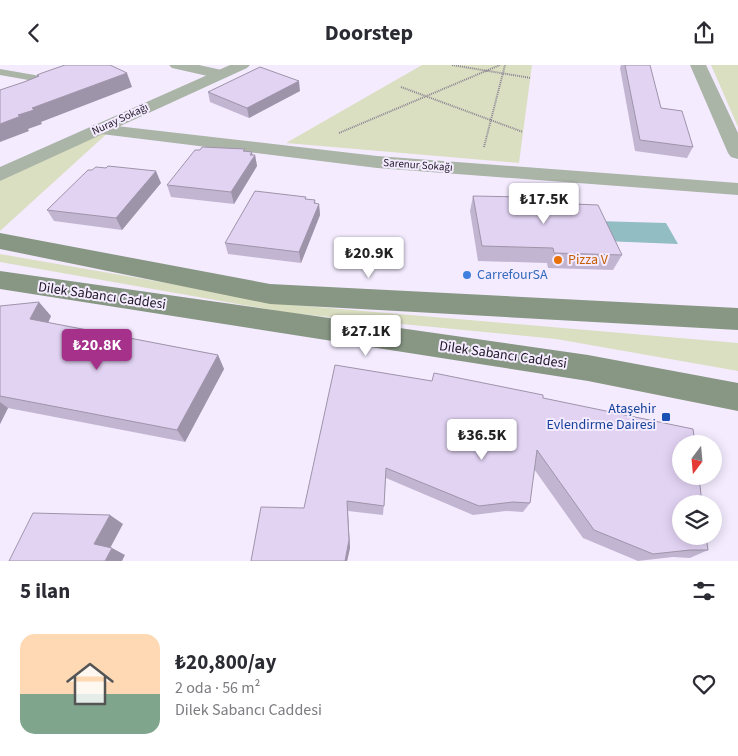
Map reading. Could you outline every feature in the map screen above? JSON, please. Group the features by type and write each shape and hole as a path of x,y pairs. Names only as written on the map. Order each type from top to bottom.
{"main road":[{"path":"0,241 270,294 738,319"},
{"name":"Dilek Sabancı Caddesi","path":"0,281 588,368 738,397"}],"street":[{"path":"177,65 220,74"},
{"name":"Nuray Sokağı","path":"0,175 242,65"},
{"path":"698,65 738,153"},
{"name":"Sarenur Sokağı","path":"99,129 377,162 738,189"}],"lane":[{"path":"0,71 46,80 0,97"}],"path":[{"path":"452,65 530,78"},
{"path":"338,133 500,65"},
{"path":"482,152 505,65"},
{"path":"401,87 523,132"}],"shaded area":[{"path":"422,65 532,65 519,163 286,143"},
{"path":"711,65 738,65 738,127"},
{"path":"111,130 0,231 0,178"},
{"path":"596,221 666,223 678,244 604,241"},
{"path":"0,254 294,305 738,343 738,371 556,339 289,313 0,262"}],"building":[{"path":"65,65 110,65 127,73 32,108 34,110 0,124 0,90"},
{"path":"625,65 650,65 661,108 682,111 693,147 640,140"},
{"path":"260,67 299,81 247,108 208,92"},
{"path":"202,147 245,149 243,151 252,152 250,155 255,155 231,192 167,185 195,150 200,150"},
{"path":"108,166 156,171 116,218 47,210 88,170 96,167 106,168"},
{"path":"255,191 306,197 305,199 315,200 314,203 319,204 299,252 225,243"},
{"path":"473,196 572,198 574,204 598,205 622,255 554,253 553,248 482,246"},
{"path":"39,302 30,319 218,355 177,430 0,396 0,306"},
{"path":"335,365 432,381 434,373 543,395 543,398 693,429 694,435 672,435 672,485 700,485 701,495 672,495 672,545 707,545 708,550 653,554 594,530 537,450 530,503 513,502 479,506 386,468 384,506 347,501 349,540 345,561 251,561 261,507 304,508"},
{"path":"33,513 110,515 94,544 112,548 105,561 9,561"}],"place":[{"name":"Pizza V","path":"558,260"},
{"name":"CarrefourSA","path":"467,275"},
{"name":"Ataşehir Evlendirme Dairesi","path":"666,417"}]}
